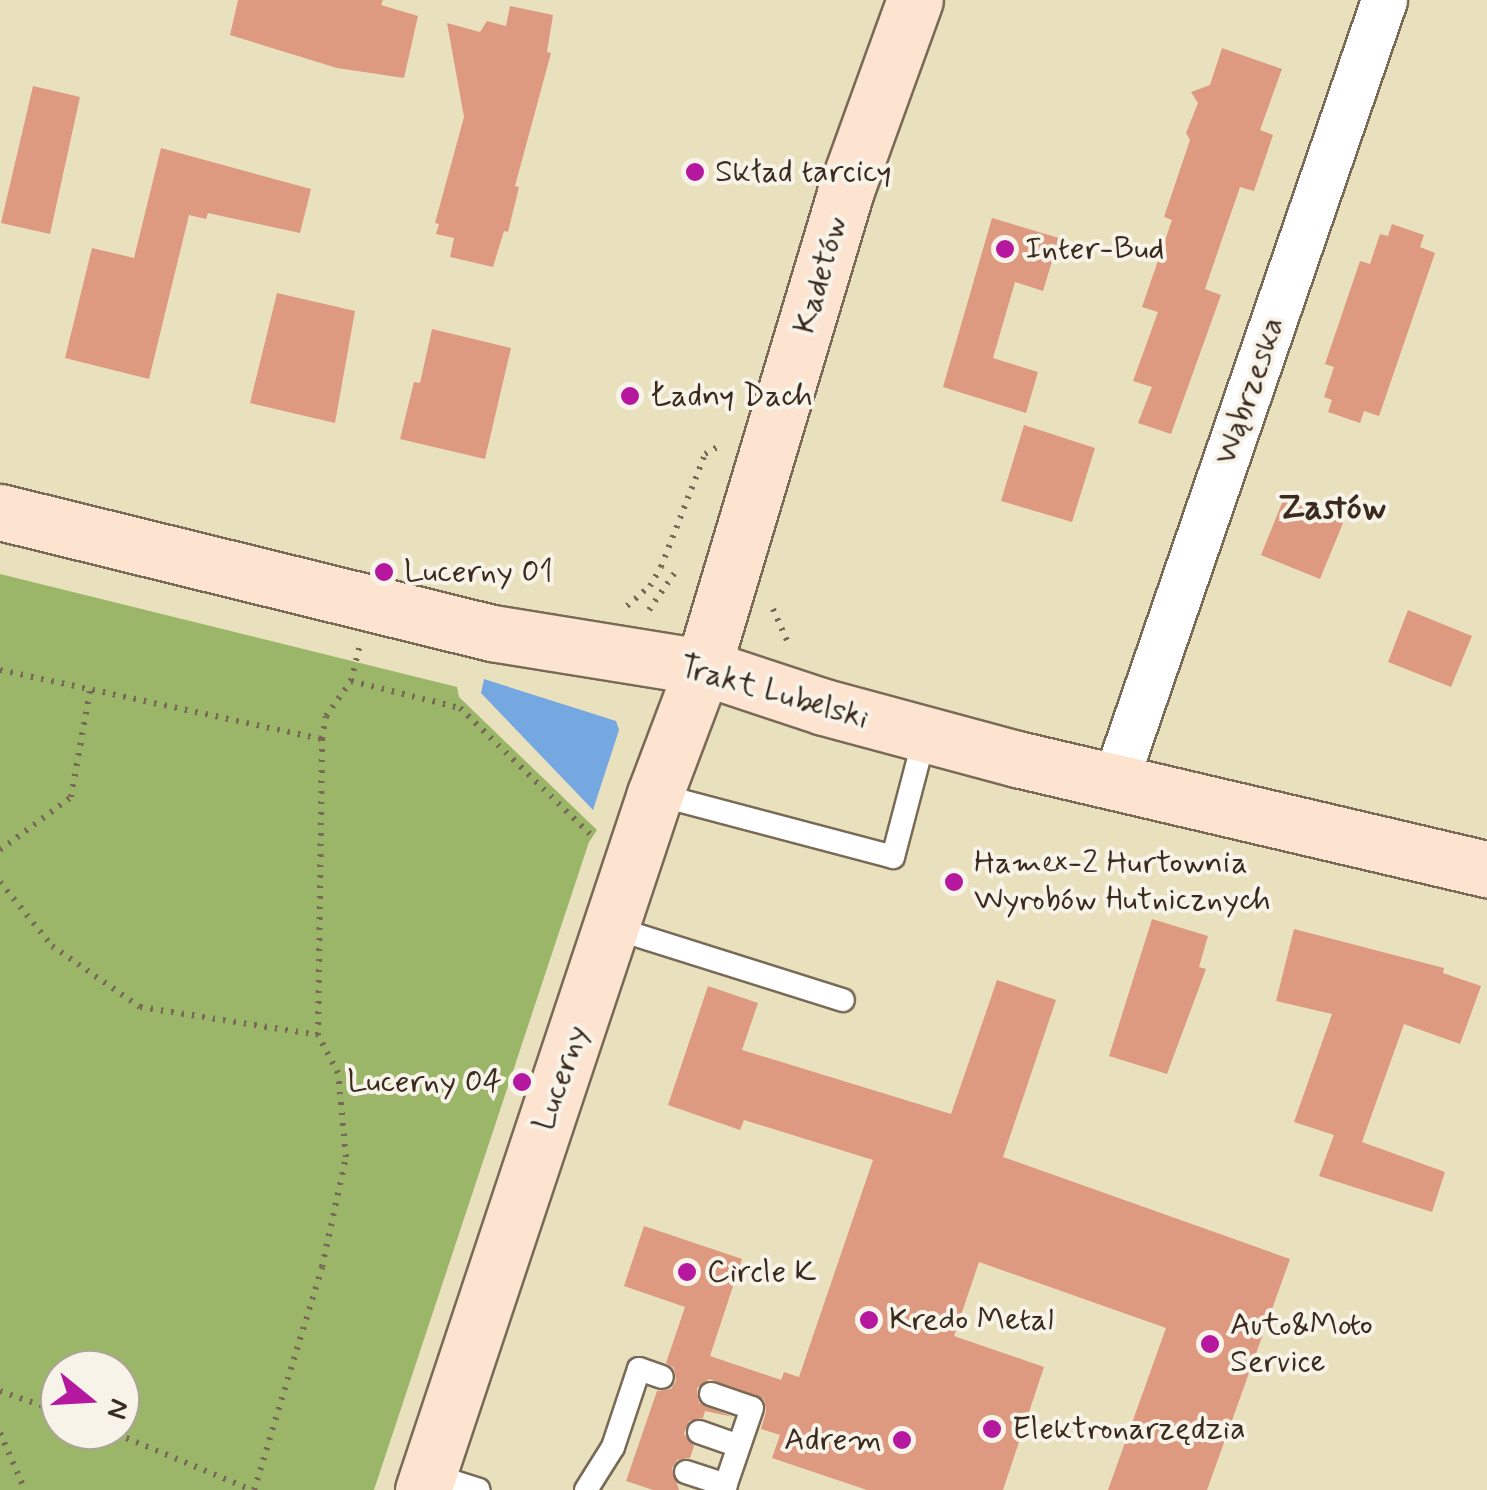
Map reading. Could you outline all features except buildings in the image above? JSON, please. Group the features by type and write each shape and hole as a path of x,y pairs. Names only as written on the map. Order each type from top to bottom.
{"street":[{"name":"Kadetów","path":"703,668 845,193 915,0"},
{"name":"Wąbrzeska","path":"1115,781 1384,0"},
{"name":"Trakt Lubelski","path":"0,512 492,633 703,668 925,735 1487,869"},
{"name":"Lucerny","path":"426,1482 655,794 703,668"}],"lane":[{"path":"655,794 893,857 925,735"},
{"path":"611,928 843,1000"},
{"path":"586,1490 624,1451 626,1408 639,1370 662,1377"},
{"path":"686,1472 725,1488 752,1408 711,1394"},
{"path":"626,1408 649,1416"},
{"path":"698,1432 738,1446"},
{"path":"426,1482 480,1490"}],"path":[{"path":"706,482 717,447"},
{"path":"629,657 639,620 664,594 679,564"},
{"path":"774,595 774,610 786,641 797,652"},
{"path":"140,1444 253,1490 322,1267 346,1158 338,1073 318,1036 322,740 326,716 351,681 362,635"},
{"path":"0,670 322,740"},
{"path":"351,681 460,708 604,848"},
{"path":"0,850 71,797 90,690"},
{"path":"0,882 52,946 140,1007 318,1036"},
{"path":"0,1391 40,1405"},
{"path":"0,1434 25,1490"}],"green space":[{"path":"0,574 457,687 459,697 597,830 589,842 374,1490 0,1490"}],"water":[{"path":"484,679 616,721 619,730 593,810 481,693"}],"place":[{"name":"Skład tarcicy","path":"695,172"},
{"name":"Inter-Bud","path":"1005,249"},
{"name":"Ładny Dach","path":"630,396"},
{"name":"Lucerny 01","path":"384,572"},
{"name":"Hamex-2 Hurtownia Wyrobów Hutnicznych","path":"954,882"},
{"name":"Lucerny 04","path":"522,1082"},
{"name":"Circle K","path":"687,1272"},
{"name":"Kredo Metal","path":"869,1320"},
{"name":"Auto&Moto Service","path":"1210,1344"},
{"name":"Elektronarzędzia","path":"992,1429"},
{"name":"Adrem","path":"902,1440"}],"district":[{"name":"Zastów","path":"1332,508"}]}
